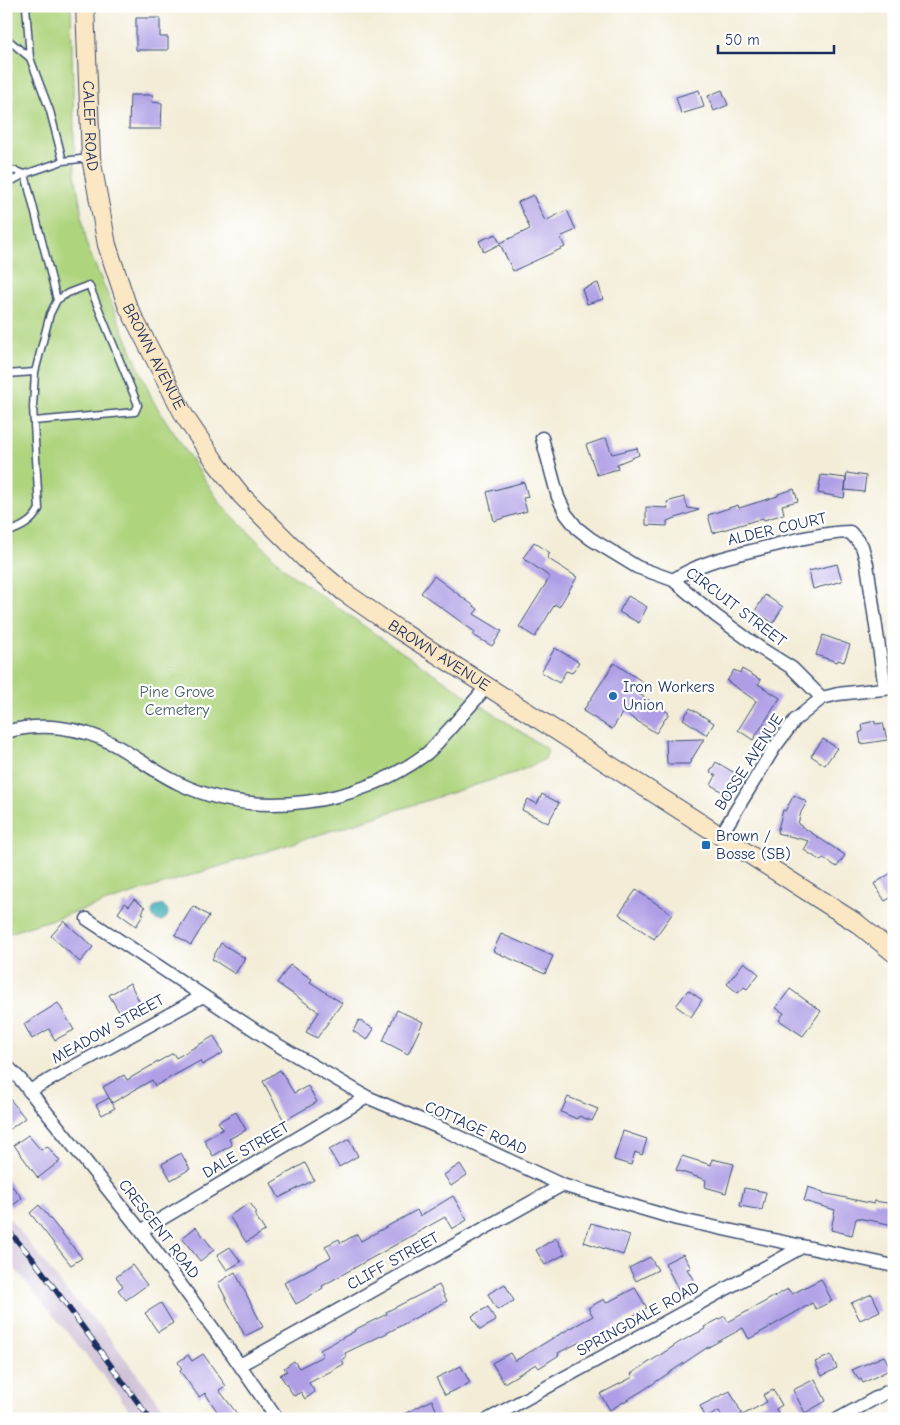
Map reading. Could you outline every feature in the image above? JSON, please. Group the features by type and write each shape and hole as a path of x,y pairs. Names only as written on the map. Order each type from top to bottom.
{"main road":[{"name":"CALEF ROAD","path":"85,6 91,158 107,245"},
{"name":"BROWN AVENUE","path":"107,245 127,305 185,417 242,496 305,559 344,592 396,628 858,924 894,953"}],"street":[{"name":"CIRCUIT STREET","path":"542,438 558,497 566,514 577,528 637,568 672,580 752,643 792,668 822,698"},
{"name":"ALDER COURT","path":"672,580 688,570 723,558 830,532 850,532 862,546 867,564 890,688"},
{"path":"6,732 46,727 81,731 115,745 179,783 213,796 249,803 285,804 358,790 405,768 428,752 487,686"},
{"name":"BOSSE AVENUE","path":"721,835 774,748 795,720 822,698 838,694 890,688"},
{"name":"COTTAGE ROAD","path":"87,919 276,1044 367,1097 440,1128 562,1185 624,1205 677,1219 894,1266"},
{"name":"MEADOW STREET","path":"29,1091 203,996"},
{"name":"CRESCENT ROAD","path":"6,1065 141,1230 240,1365 277,1419"},
{"name":"DALE STREET","path":"141,1230 367,1097"},
{"name":"CLIFF STREET","path":"240,1365 562,1185"},
{"name":"SPRINGDALE ROAD","path":"489,1419 802,1247"},
{"path":"838,1419 894,1388"}],"lane":[{"path":"26,6 30,58 50,111 63,161"},
{"path":"6,38 30,58"},
{"path":"6,184 25,174 63,161 91,158"},
{"path":"6,166 9,169 25,174"},
{"path":"25,174 57,300"},
{"path":"6,533 19,529 34,519 38,509 34,421 35,372 50,314 57,300 68,293 89,285 138,405 135,412 34,421"},
{"path":"6,374 35,372"}],"shaded area":[{"path":"6,1214 67,1292 103,1329 171,1419 135,1419 118,1394 6,1258"}],"green space":[{"name":"Pine Grove Cemetery","path":"6,6 71,6 75,173 87,246 153,401 220,503 289,573 381,638 548,750 545,759 520,771 6,934"}],"water":[{"path":"157,905 163,905 168,910 166,919 157,921 152,916 152,910"}],"building":[{"path":"136,18 160,18 160,37 168,37 168,50 136,50"},
{"path":"699,90 704,107 681,114 676,97"},
{"path":"722,90 728,105 714,111 708,96"},
{"path":"130,95 153,95 152,102 162,103 161,129 129,129"},
{"path":"533,195 545,221 567,210 576,230 560,237 565,247 513,271 500,244 484,252 479,241 496,234 500,243 530,229 518,202"},
{"path":"598,283 603,299 587,304 582,289"},
{"path":"606,438 612,454 637,448 639,455 617,464 618,469 597,475 586,445"},
{"path":"847,473 866,476 864,492 845,490"},
{"path":"821,475 846,478 844,498 818,493"},
{"path":"524,482 528,497 523,498 527,511 494,521 487,492"},
{"path":"794,489 798,501 782,505 784,514 764,520 763,518 713,533 708,515 738,505 739,508"},
{"path":"684,497 688,508 699,510 667,521 667,526 646,525 646,507 668,508 667,502"},
{"path":"534,542 550,553 547,558 577,577 559,607 555,604 535,637 519,627 550,577 523,558"},
{"path":"837,564 842,581 813,589 809,571"},
{"path":"434,576 478,609 474,614 502,631 492,646 473,635 475,632 421,593"},
{"path":"765,595 783,607 773,623 755,611"},
{"path":"628,596 647,607 639,623 619,612"},
{"path":"823,635 850,645 844,662 838,660 837,662 816,655"},
{"path":"555,648 579,662 572,673 566,671 559,683 541,672"},
{"name":"Iron Workers Union","path":"614,663 643,682 636,692 669,713 656,733 623,712 612,729 583,711"},
{"path":"742,669 761,680 758,684 780,698 753,740 738,730 756,701 727,681 734,670 740,673"},
{"path":"690,708 714,723 707,735 683,719"},
{"path":"875,721 875,724 883,723 887,740 861,744 859,733 863,731 862,724"},
{"path":"704,739 689,764 667,764 666,740"},
{"path":"823,739 837,748 825,765 811,756"},
{"path":"716,762 740,776 729,796 711,785 716,776 710,772"},
{"path":"542,794 559,803 548,823 522,810 528,799 537,804"},
{"path":"794,795 807,802 801,812 798,824 845,855 837,867 823,858 821,861 804,850 809,841 777,833 783,810 785,811"},
{"path":"894,871 894,896 885,901 874,884"},
{"path":"636,890 672,914 654,939 619,914"},
{"path":"134,899 145,907 142,913 144,914 136,926 118,913 125,903 129,906"},
{"path":"193,906 209,916 191,945 175,935"},
{"path":"64,921 93,947 80,962 51,936"},
{"path":"501,934 553,956 545,974 493,951"},
{"path":"221,943 245,958 235,974 212,959"},
{"path":"744,962 759,974 747,989 744,987 738,993 727,984"},
{"path":"290,965 312,979 310,982 342,1003 317,1038 306,1032 319,1012 277,983"},
{"path":"130,983 140,1003 120,1013 109,995"},
{"path":"790,989 821,1011 803,1036 779,1020 784,1013 776,1008"},
{"path":"688,990 702,1000 691,1017 676,1006"},
{"path":"58,1003 74,1030 55,1040 49,1029 32,1039 24,1024"},
{"path":"397,1010 423,1022 408,1054 383,1041"},
{"path":"359,1020 374,1029 367,1040 353,1031"},
{"path":"214,1036 223,1053 202,1065 200,1061 155,1086 152,1080 112,1103 103,1087 124,1075 127,1080 173,1053 176,1058"},
{"path":"280,1070 294,1093 308,1086 317,1102 284,1121 263,1081"},
{"path":"6,1094 25,1118 6,1132"},
{"path":"568,1097 598,1109 592,1121 579,1116 577,1119 561,1112"},
{"path":"109,1098 115,1108 102,1115 96,1105"},
{"path":"236,1112 246,1130 229,1139 232,1145 213,1156 204,1140 223,1129 218,1122"},
{"path":"623,1131 647,1139 642,1155 635,1152 631,1165 614,1160"},
{"path":"28,1135 41,1150 47,1146 60,1161 38,1178 14,1145"},
{"path":"349,1139 358,1156 339,1167 329,1150"},
{"path":"181,1153 190,1169 171,1180 162,1164"},
{"path":"682,1156 711,1165 712,1159 734,1164 726,1193 705,1187 706,1180 676,1170"},
{"path":"305,1163 314,1180 279,1198 271,1183"},
{"path":"460,1164 467,1175 451,1186 444,1175"},
{"path":"6,1179 22,1198 11,1207 6,1200"},
{"path":"808,1187 823,1193 874,1204 874,1201 894,1204 894,1225 858,1218 856,1219 852,1235 831,1230 835,1210 804,1201"},
{"path":"744,1188 766,1192 762,1210 740,1206"},
{"path":"453,1196 467,1220 452,1229 445,1217 322,1286 323,1288 296,1304 284,1283 331,1257 325,1246 339,1239 341,1243 357,1234 361,1241 417,1210 420,1216"},
{"path":"250,1203 265,1231 246,1242 229,1216"},
{"path":"39,1205 82,1258 71,1265 30,1213"},
{"path":"591,1223 630,1235 623,1255 584,1242"},
{"path":"196,1227 214,1250 200,1261 182,1238"},
{"path":"556,1238 565,1254 545,1265 536,1250"},
{"path":"230,1247 241,1262 227,1270 217,1255"},
{"path":"683,1254 691,1268 687,1269 698,1288 682,1297 665,1263"},
{"path":"650,1257 658,1270 636,1281 629,1268"},
{"path":"132,1265 147,1285 126,1300 118,1290 123,1286 116,1277"},
{"path":"235,1272 263,1327 245,1336 218,1283"},
{"path":"821,1279 832,1301 816,1309 812,1303 749,1339 743,1328 705,1349 610,1410 600,1394 633,1377 631,1374 680,1342 705,1329 704,1327 725,1316 728,1322 788,1289 792,1294"},
{"path":"505,1284 514,1301 497,1310 488,1294"},
{"path":"439,1285 447,1301 345,1353 347,1357 342,1360 344,1364 309,1383 315,1392 305,1399 301,1392 294,1396 280,1375 287,1371 284,1368 294,1361 299,1368 323,1356 320,1350 354,1330 387,1314 386,1312"},
{"path":"635,1288 647,1308 595,1337 594,1335 558,1353 559,1355 539,1368 536,1364 504,1383 492,1363 510,1353 515,1361 593,1316 588,1308 604,1299 606,1303"},
{"path":"872,1294 880,1311 860,1320 851,1303"},
{"path":"161,1303 173,1323 158,1332 145,1313"},
{"path":"488,1307 496,1321 480,1330 472,1316"},
{"path":"203,1354 226,1386 219,1390 241,1419 222,1419 205,1393 199,1397 180,1371 182,1369 178,1362 188,1355 192,1361"},
{"path":"831,1355 837,1368 822,1376 815,1362"},
{"path":"884,1356 891,1369 863,1383 852,1370"},
{"path":"461,1366 470,1383 445,1395 436,1378"},
{"path":"815,1379 826,1401 805,1413 793,1390"},
{"path":"773,1390 782,1405 776,1409 781,1419 735,1419 767,1402 763,1395"},
{"path":"730,1391 742,1414 734,1419 723,1419 719,1411 706,1418 700,1406"},
{"path":"432,1400 440,1419 394,1419"}],"railway":[{"path":"6,1228 33,1259 150,1419"}],"place":[{"name":"Iron Workers Union","path":"613,696"},
{"name":"Brown / Bosse (SB)","path":"706,845"}]}
